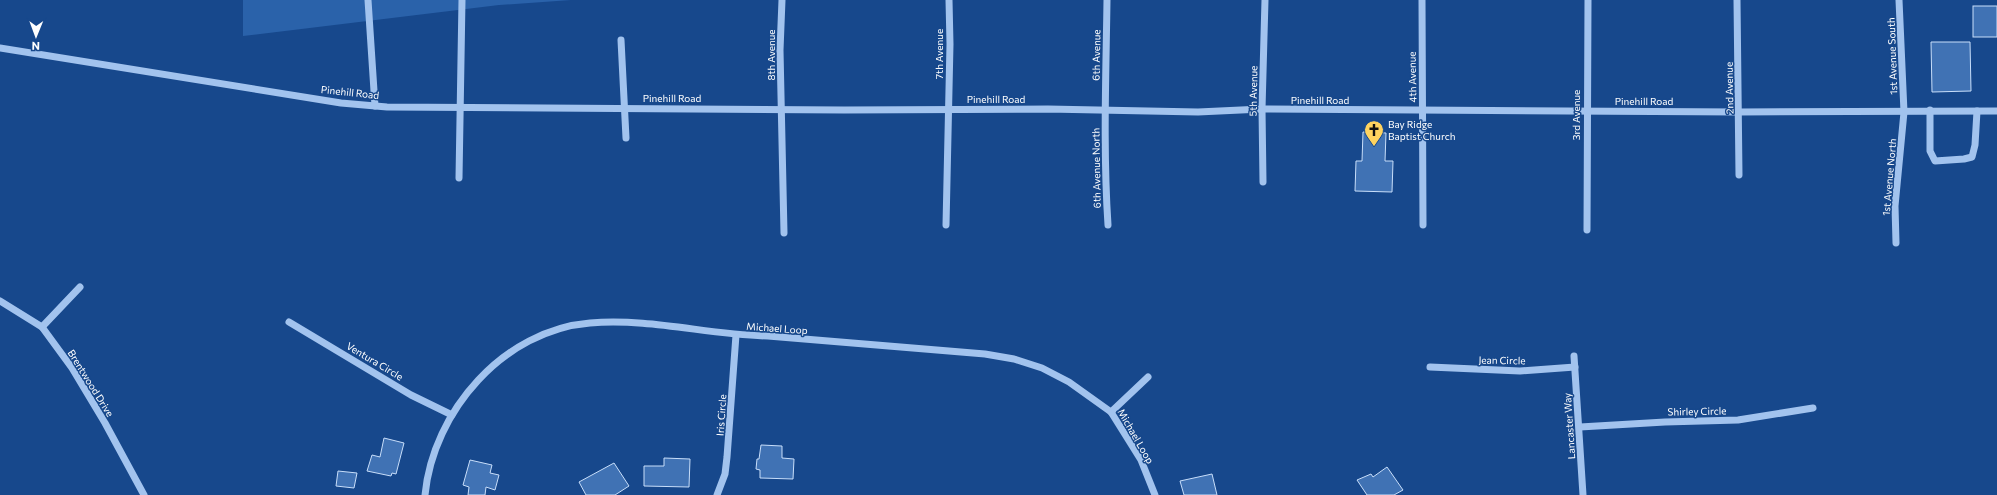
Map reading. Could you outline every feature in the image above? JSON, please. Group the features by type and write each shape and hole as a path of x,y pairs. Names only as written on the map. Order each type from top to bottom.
{"street":[{"path":"368,0 375,106"},
{"path":"459,178 462,0"},
{"name":"8th Avenue","path":"782,0 780,50 784,233"},
{"name":"7th Avenue","path":"946,226 949,108 949,0"},
{"name":"6th Avenue","path":"1105,110 1108,0"},
{"name":"5th Avenue","path":"1263,182 1262,109 1265,0"},
{"name":"4th Avenue","path":"1422,0 1423,225"},
{"name":"3rd Avenue","path":"1587,230 1586,111 1588,0"},
{"name":"2nd Avenue","path":"1737,0 1739,175"},
{"name":"1st Avenue South","path":"1899,0 1904,112"},
{"path":"621,40 626,138"},
{"name":"Pinehill Road","path":"0,48 341,103 375,106 625,109 949,108 1198,112 1262,109 1739,112 1863,110 1904,112 1930,110 1997,111"},
{"name":"6th Avenue North","path":"1105,110 1108,225"},
{"path":"1930,110 1930,151 1934,161 1972,157 1975,145 1977,111"},
{"name":"1st Avenue North","path":"1896,243 1896,206 1904,112"},
{"path":"42,327 80,287"},
{"name":"Brentwood Drive","path":"0,301 42,327 72,368 105,423 144,495"},
{"name":"Ventura Circle","path":"288,322 399,387 452,415"},
{"name":"Michael Loop","path":"425,495 430,469 439,441 452,415 472,385 496,364 520,346 561,329 590,323 633,322 690,327 736,335 768,336 985,354 1014,359 1042,368 1069,382 1112,412 1141,460 1155,495"},
{"name":"Iris Circle","path":"717,495 725,474 736,335"},
{"name":"Lancaster Way","path":"1574,356 1580,427 1583,495"},
{"name":"Jean Circle","path":"1430,367 1520,370 1575,367"},
{"path":"1112,412 1148,377"},
{"name":"Shirley Circle","path":"1580,427 1665,422 1738,420 1813,408"}],"shaded area":[{"path":"243,0 571,0 499,5 243,36"}],"building":[{"path":"1973,6 1997,6 1997,37 1973,37"},
{"path":"1931,42 1970,42 1971,91 1932,92"},
{"name":"Bay Ridge Baptist Church","path":"1363,132 1386,133 1385,161 1393,161 1392,192 1355,191 1356,161 1362,161"},
{"path":"384,438 404,443 396,474 392,473 391,476 367,471 372,455 380,457"},
{"path":"761,445 782,446 782,458 794,459 793,479 760,478 760,470 756,469"},
{"path":"664,458 690,459 689,487 644,486 644,466 664,466"},
{"path":"470,460 492,465 490,473 499,475 495,490 486,487 485,495 468,495 469,487 463,485"},
{"path":"614,463 629,486 615,495 586,495 579,482"},
{"path":"1387,467 1403,490 1394,495 1367,495 1357,480 1371,474 1373,477"},
{"path":"338,471 357,473 354,488 336,486"},
{"path":"1212,474 1217,495 1184,495 1180,481"}],"place":[{"name":"Bay Ridge Baptist Church","path":"1374,147"}]}
